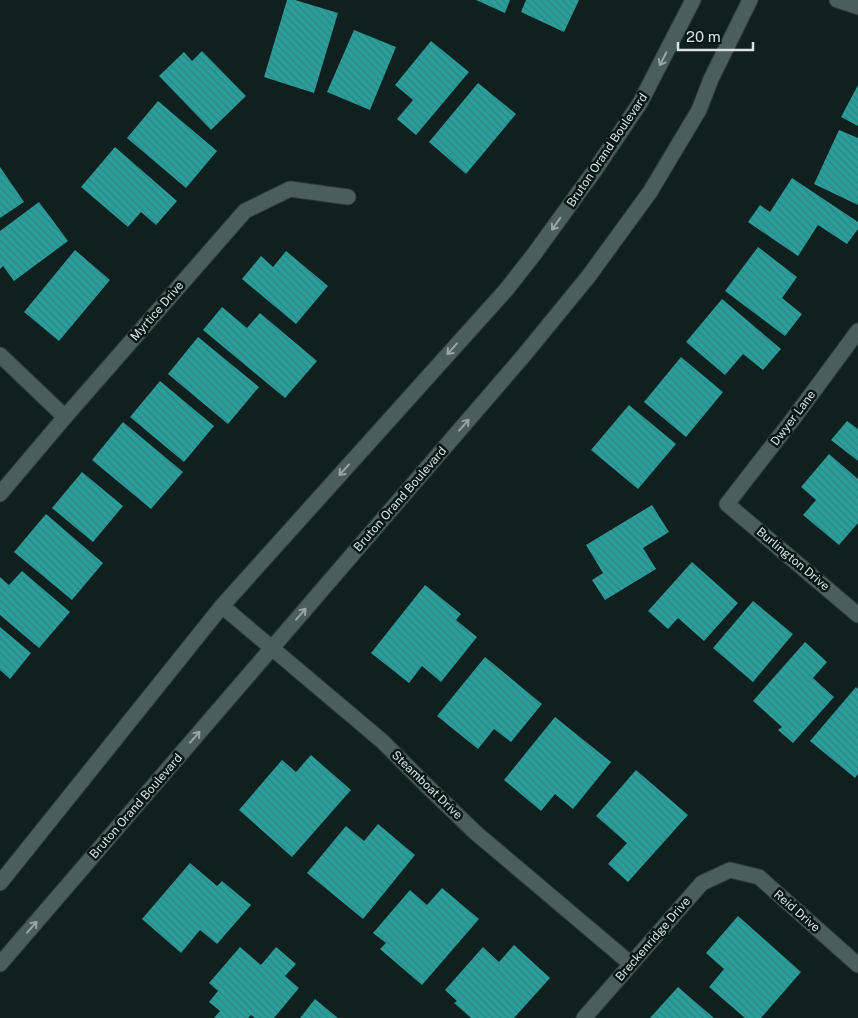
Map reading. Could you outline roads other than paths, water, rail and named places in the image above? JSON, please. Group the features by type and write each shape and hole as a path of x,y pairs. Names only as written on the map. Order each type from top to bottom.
{"main road":[{"name":"Bruton Orand Boulevard","path":"0,883 222,606 506,290 595,170 640,103 693,0"},
{"name":"Bruton Orand Boulevard","path":"0,964 525,354 588,277 650,192 699,110 711,79 750,0"},
{"path":"837,0 858,7"},
{"name":"Myrtice Drive","path":"0,494 245,211 290,189 348,197"},
{"name":"Dwyer Lane","path":"727,504 858,331"},
{"path":"0,356 65,417"},
{"name":"Burlington Drive","path":"727,504 858,615"},
{"name":"Steamboat Drive","path":"222,606 382,741 476,833 631,964"},
{"name":"Breckenridge Drive","path":"584,1018 702,883 730,870"},
{"name":"Reid Drive","path":"730,870 759,878 858,965"}]}
